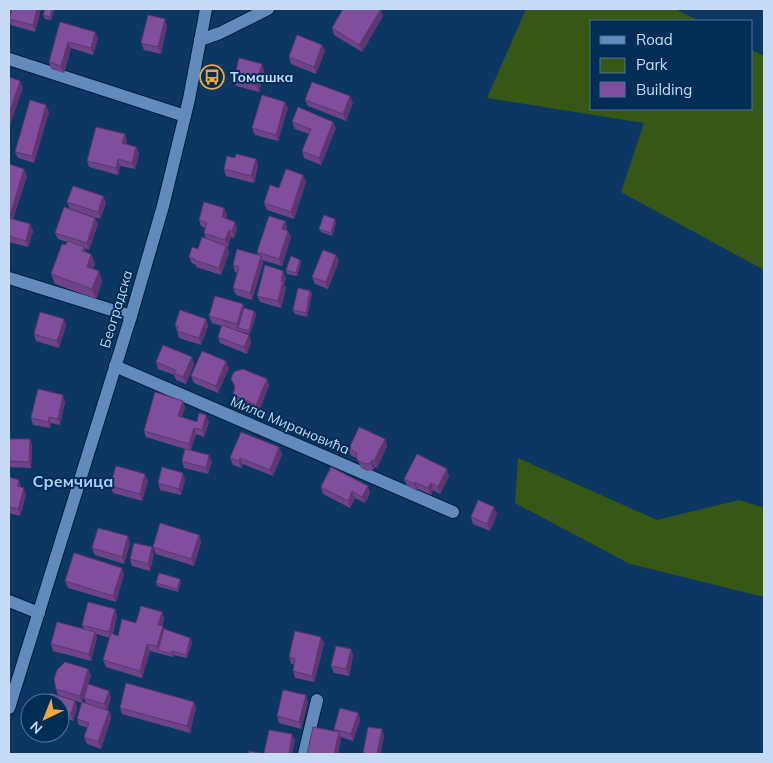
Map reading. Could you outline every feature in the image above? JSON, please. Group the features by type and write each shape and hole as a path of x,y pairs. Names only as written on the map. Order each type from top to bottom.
{"street":[{"name":"Београдска","path":"9,708 115,366 169,184 185,116 206,9"},
{"path":"200,40 220,34 268,9"},
{"path":"9,59 185,116"},
{"path":"9,278 130,316"},
{"name":"Мила Мирановића","path":"115,366 453,512"},
{"path":"9,601 39,613"},
{"path":"304,754 317,700"}],"green space":[{"path":"526,9 675,9 697,20 590,20 590,110 753,110 753,50 764,56 764,270 621,192 644,123 487,98"},
{"path":"518,458 657,520 739,500 764,508 764,597 630,564 515,503"}],"building":[{"path":"12,9 37,9 33,25 9,19"},
{"path":"45,9 52,9 50,17 43,15"},
{"path":"343,9 381,9 359,45 332,28"},
{"path":"148,15 165,19 158,47 141,43"},
{"path":"60,22 95,32 91,48 68,42 61,66 49,62"},
{"path":"297,35 322,45 314,67 289,57"},
{"path":"239,58 262,64 256,85 234,79"},
{"path":"9,77 20,81 9,114"},
{"path":"312,82 350,96 343,114 305,100"},
{"path":"262,95 285,102 276,135 252,128"},
{"path":"30,100 46,105 32,156 15,152"},
{"path":"298,107 333,122 319,158 302,151 311,129 292,122"},
{"path":"96,127 125,134 122,143 136,147 132,163 118,159 116,168 87,161"},
{"path":"236,154 256,159 251,176 224,169 227,156 235,158"},
{"path":"9,164 24,169 10,215 9,215"},
{"path":"286,169 303,175 291,212 264,203 270,185 279,188"},
{"path":"73,186 103,196 98,212 67,202"},
{"path":"204,202 224,208 222,217 235,222 232,231 229,230 225,240 204,233 207,223 199,220"},
{"path":"64,207 95,218 87,243 55,233"},
{"path":"324,215 335,219 331,233 319,229"},
{"path":"269,216 285,221 282,229 288,231 279,259 257,252"},
{"path":"9,218 30,224 26,241 9,236"},
{"path":"202,237 226,246 219,268 189,257 192,247 198,249"},
{"path":"68,241 84,247 82,251 91,254 87,267 99,271 92,289 51,274 62,244 66,245"},
{"path":"237,249 261,256 250,293 233,288 239,267 233,265"},
{"path":"323,250 336,255 326,282 312,277"},
{"path":"291,256 300,260 296,273 286,270"},
{"path":"265,265 283,271 281,281 283,281 278,301 257,296"},
{"path":"298,288 310,291 306,313 293,310"},
{"path":"215,296 243,304 237,324 209,316"},
{"path":"244,308 254,311 249,331 238,328"},
{"path":"180,310 206,319 199,338 177,331 178,326 175,325"},
{"path":"40,312 64,319 57,341 34,334"},
{"path":"222,325 249,335 244,347 218,337"},
{"path":"163,345 192,357 183,377 174,373 175,370 156,362"},
{"path":"202,351 226,361 216,386 191,376"},
{"path":"243,369 267,379 256,405 233,395 235,386 231,379 234,372"},
{"path":"38,389 63,395 58,419 49,417 48,422 31,418"},
{"path":"155,392 183,401 178,416 197,422 199,413 206,415 202,430 194,428 189,444 144,431"},
{"path":"359,427 385,439 374,461 372,460 371,463 365,464 358,461 357,453 349,449"},
{"path":"241,432 279,447 270,470 240,458 239,461 230,458"},
{"path":"9,439 30,439 29,462 9,461"},
{"path":"185,449 209,455 206,468 182,461"},
{"path":"417,454 447,469 438,487 431,483 428,488 404,479"},
{"path":"116,466 145,474 140,494 110,486"},
{"path":"162,467 183,473 179,489 158,483"},
{"path":"331,467 368,486 362,497 352,491 348,501 321,487"},
{"path":"9,477 19,480 17,486 24,488 18,509 9,507"},
{"path":"478,500 494,507 487,524 471,517"},
{"path":"160,523 199,535 191,559 153,547"},
{"path":"98,528 128,536 122,557 92,548"},
{"path":"134,543 152,547 148,564 130,559"},
{"path":"74,553 122,568 113,596 65,581"},
{"path":"159,573 180,579 177,589 156,583"},
{"path":"88,602 115,609 109,632 82,625"},
{"path":"141,606 162,612 158,625 163,626 157,646 147,644 140,671 103,660 111,633 118,636 122,619 136,623"},
{"path":"57,622 95,632 89,654 51,644"},
{"path":"164,629 190,638 186,655 158,650"},
{"path":"295,631 321,637 312,676 293,671 295,659 289,657"},
{"path":"336,646 351,649 346,669 331,666"},
{"path":"65,662 88,669 80,696 56,689 54,679 57,670"},
{"path":"126,683 194,702 187,726 120,708"},
{"path":"88,684 109,691 104,704 84,698"},
{"path":"283,690 306,695 299,722 277,716"},
{"path":"70,699 75,701 70,714"},
{"path":"82,702 109,711 98,742 84,737 89,723 77,719"},
{"path":"340,708 358,713 351,734 334,729"},
{"path":"313,727 339,732 334,754 307,754"},
{"path":"368,727 382,729 377,754 363,754"},
{"path":"269,730 292,734 289,754 264,754"},
{"path":"249,751 264,754 249,754"}],"place":[{"name":"Томашка","path":"212,77"}],"district":[{"name":"Сремчица","path":"73,481"}]}
